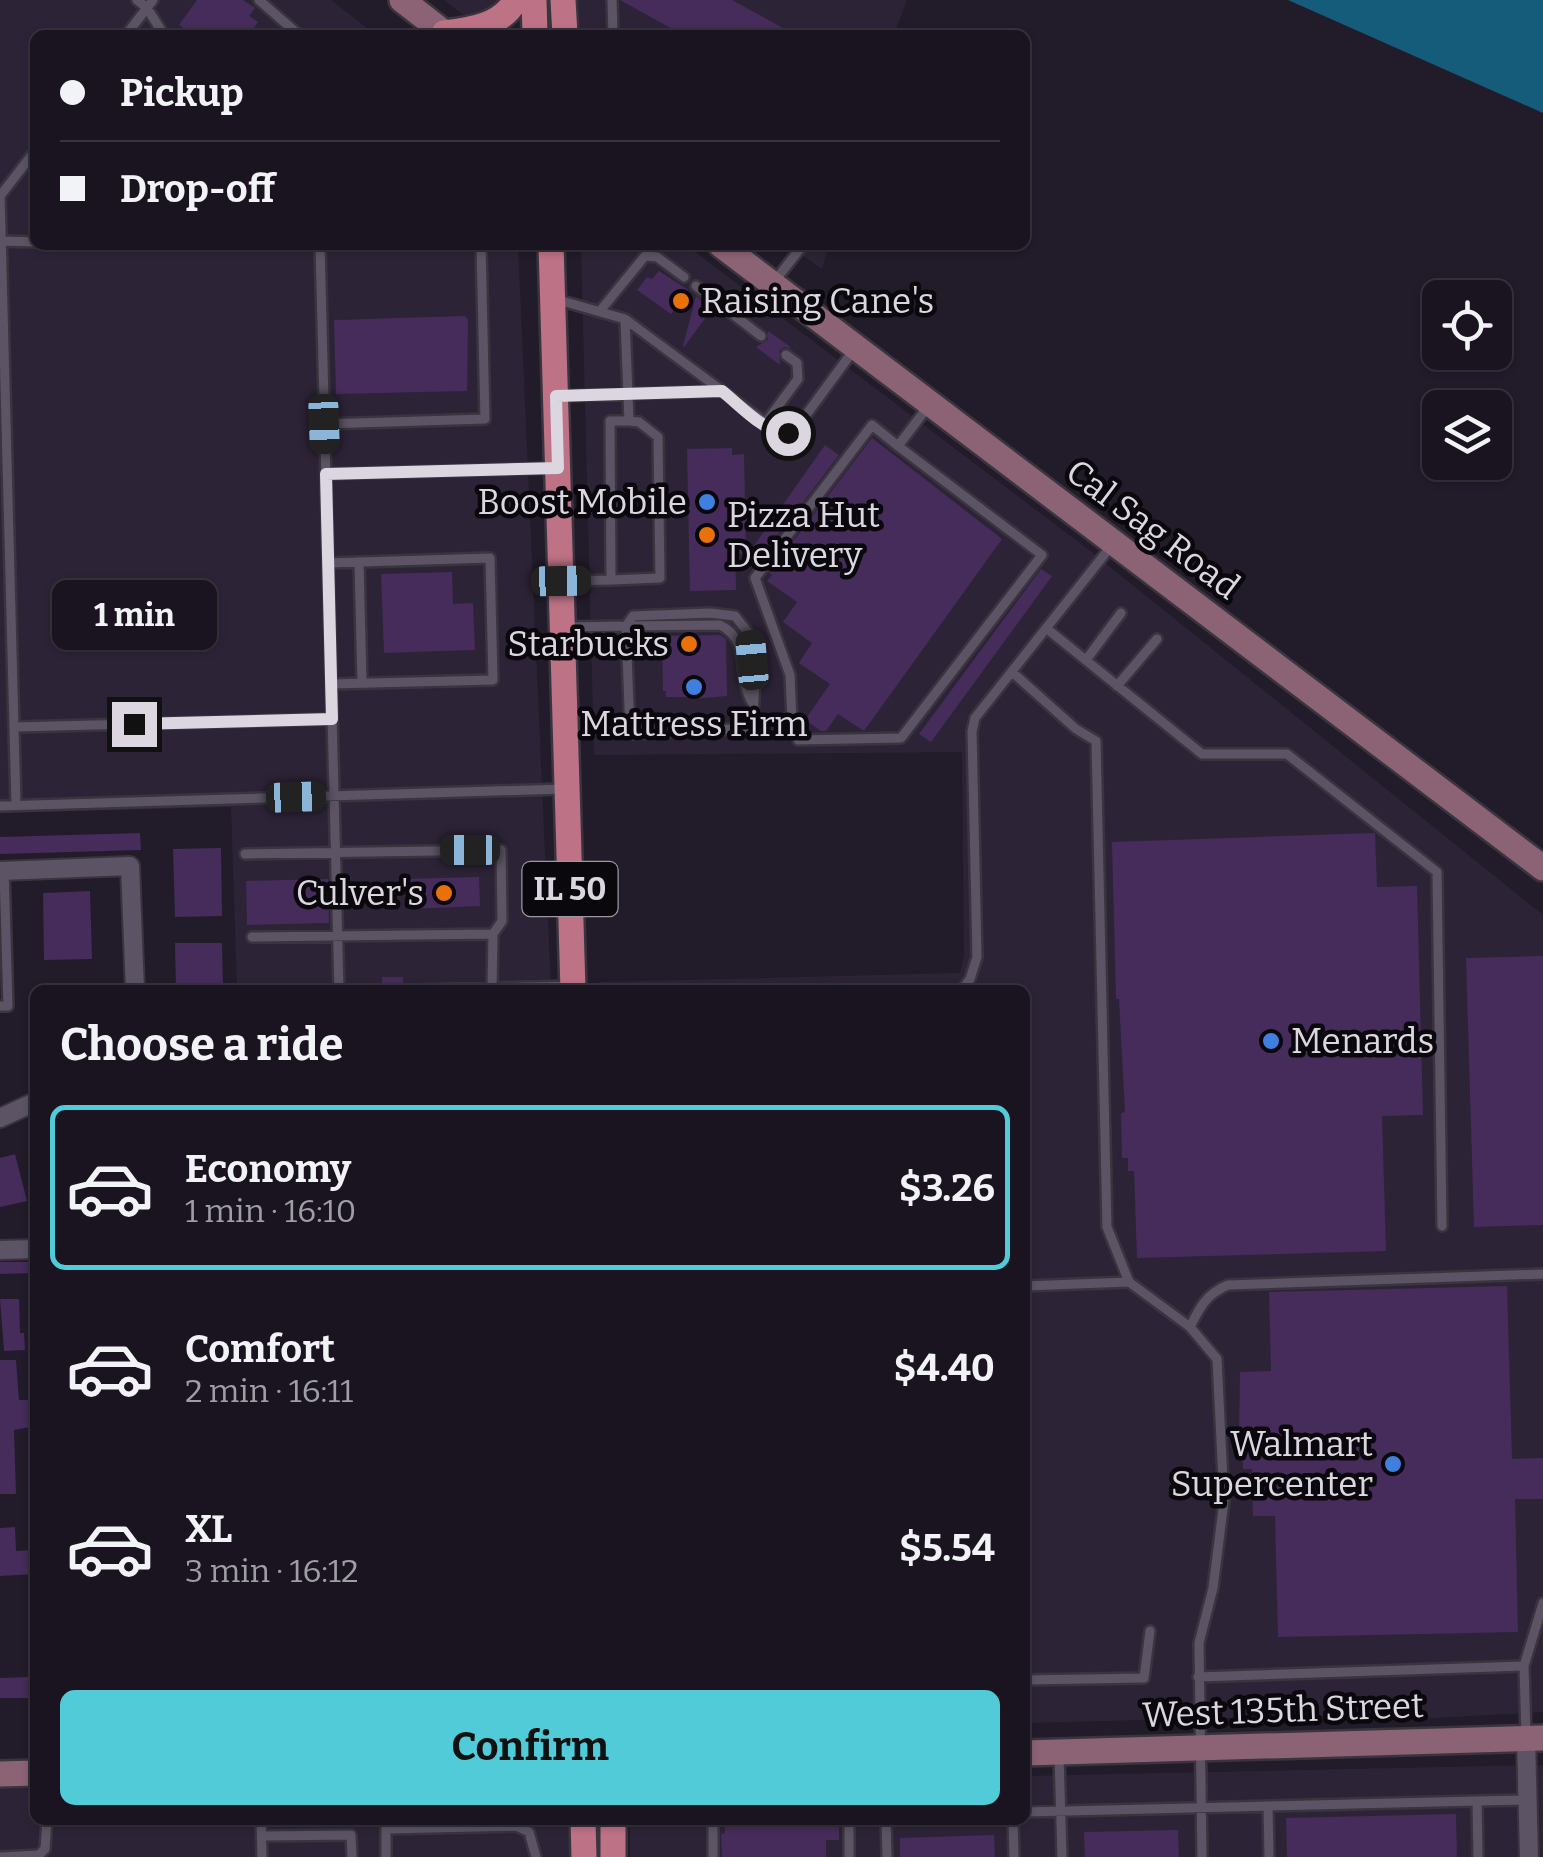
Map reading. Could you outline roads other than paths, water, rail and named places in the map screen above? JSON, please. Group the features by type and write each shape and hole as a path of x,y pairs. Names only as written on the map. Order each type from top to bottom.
{"main road":[{"path":"474,30 497,20 516,0"},
{"path":"534,0 535,30"},
{"path":"563,0 565,30"},
{"name":"IL 50","path":"552,250 573,985"},
{"path":"583,1825 584,1857"},
{"path":"613,1825 613,1857"}],"street":[{"path":"402,0 440,30"},
{"name":"Cal Sag Road","path":"727,250 1543,868"},
{"path":"2,870 130,866 136,985"},
{"path":"0,1118 30,1104"},
{"path":"0,1250 30,1249"},
{"path":"1529,1857 1527,1800 1534,1738"},
{"name":"West 135th Street","path":"1030,1752 1534,1738"},
{"path":"0,1774 30,1773"}],"lane":[{"path":"137,0 150,4 162,30"},
{"path":"259,0 289,30"},
{"path":"612,0 613,30"},
{"path":"130,30 150,4"},
{"path":"16,805 0,195 30,157"},
{"path":"2,241 30,242"},
{"path":"320,250 339,985"},
{"path":"324,424 485,420 481,250"},
{"path":"772,284 799,250"},
{"path":"600,311 645,256 657,257 684,277"},
{"path":"696,286 762,336"},
{"path":"553,298 625,319 779,433 795,430 856,347"},
{"path":"625,319 629,420"},
{"path":"764,425 798,379 796,362 786,354"},
{"path":"556,396 722,391"},
{"path":"898,446 930,404"},
{"path":"561,581 612,580 660,578 658,437 639,422 629,420 610,421 612,580"},
{"path":"872,426 898,446 1042,556 901,738 798,740 792,721 790,675 755,578 872,426"},
{"path":"326,474 558,468"},
{"path":"966,985 977,956 972,731 975,718 1114,542"},
{"path":"328,562 490,558 493,680 331,684"},
{"path":"358,562 362,683"},
{"path":"1086,660 1121,614"},
{"path":"562,627 626,626 720,625 730,630 740,646 744,690 754,704 752,728 630,734 626,626"},
{"path":"1046,628 1202,754 1287,754 1438,872 1442,1226"},
{"path":"1117,686 1157,639"},
{"path":"1012,672 1076,729 1096,741 1107,1227 1128,1282 1190,1327 1217,1358 1224,1500 1213,1588 1199,1644 1202,1857"},
{"path":"14,727 332,719"},
{"path":"0,806 567,789"},
{"path":"245,854 501,850 502,921 492,934 498,985"},
{"path":"0,1006 8,1006 2,870"},
{"path":"252,937 492,934"},
{"path":"1190,1327 1202,1302 1228,1285 1543,1274"},
{"path":"1030,1286 1128,1282"},
{"path":"1534,1738 1524,1666 1543,1603"},
{"path":"1030,1680 1144,1678 1150,1631"},
{"path":"1198,1677 1524,1666"},
{"path":"1058,1752 1062,1857"},
{"path":"1030,1812 1527,1800"},
{"path":"1477,1801 1478,1857"},
{"path":"1268,1806 1269,1857"},
{"path":"0,1857 39,1856 45,1850 47,1825"},
{"path":"261,1825 262,1857"},
{"path":"386,1825 386,1857"},
{"path":"451,1825 516,1826 529,1832 536,1857"},
{"path":"713,1825 713,1857"},
{"path":"849,1825 850,1857"},
{"path":"886,1825 887,1857"},
{"path":"1014,1825 1014,1857"},
{"path":"262,1836 351,1835 352,1857"}],"water":[{"path":"1288,0 1543,0 1543,113"}],"place":[{"name":"Raising Cane's","path":"681,301"},
{"name":"Boost Mobile","path":"707,502"},
{"name":"Pizza Hut Delivery","path":"707,535"},
{"name":"Starbucks","path":"689,644"},
{"name":"Mattress Firm","path":"694,687"},
{"name":"Culver's","path":"444,893"},
{"name":"Menards","path":"1271,1041"},
{"name":"Walmart Supercenter","path":"1393,1464"}]}
